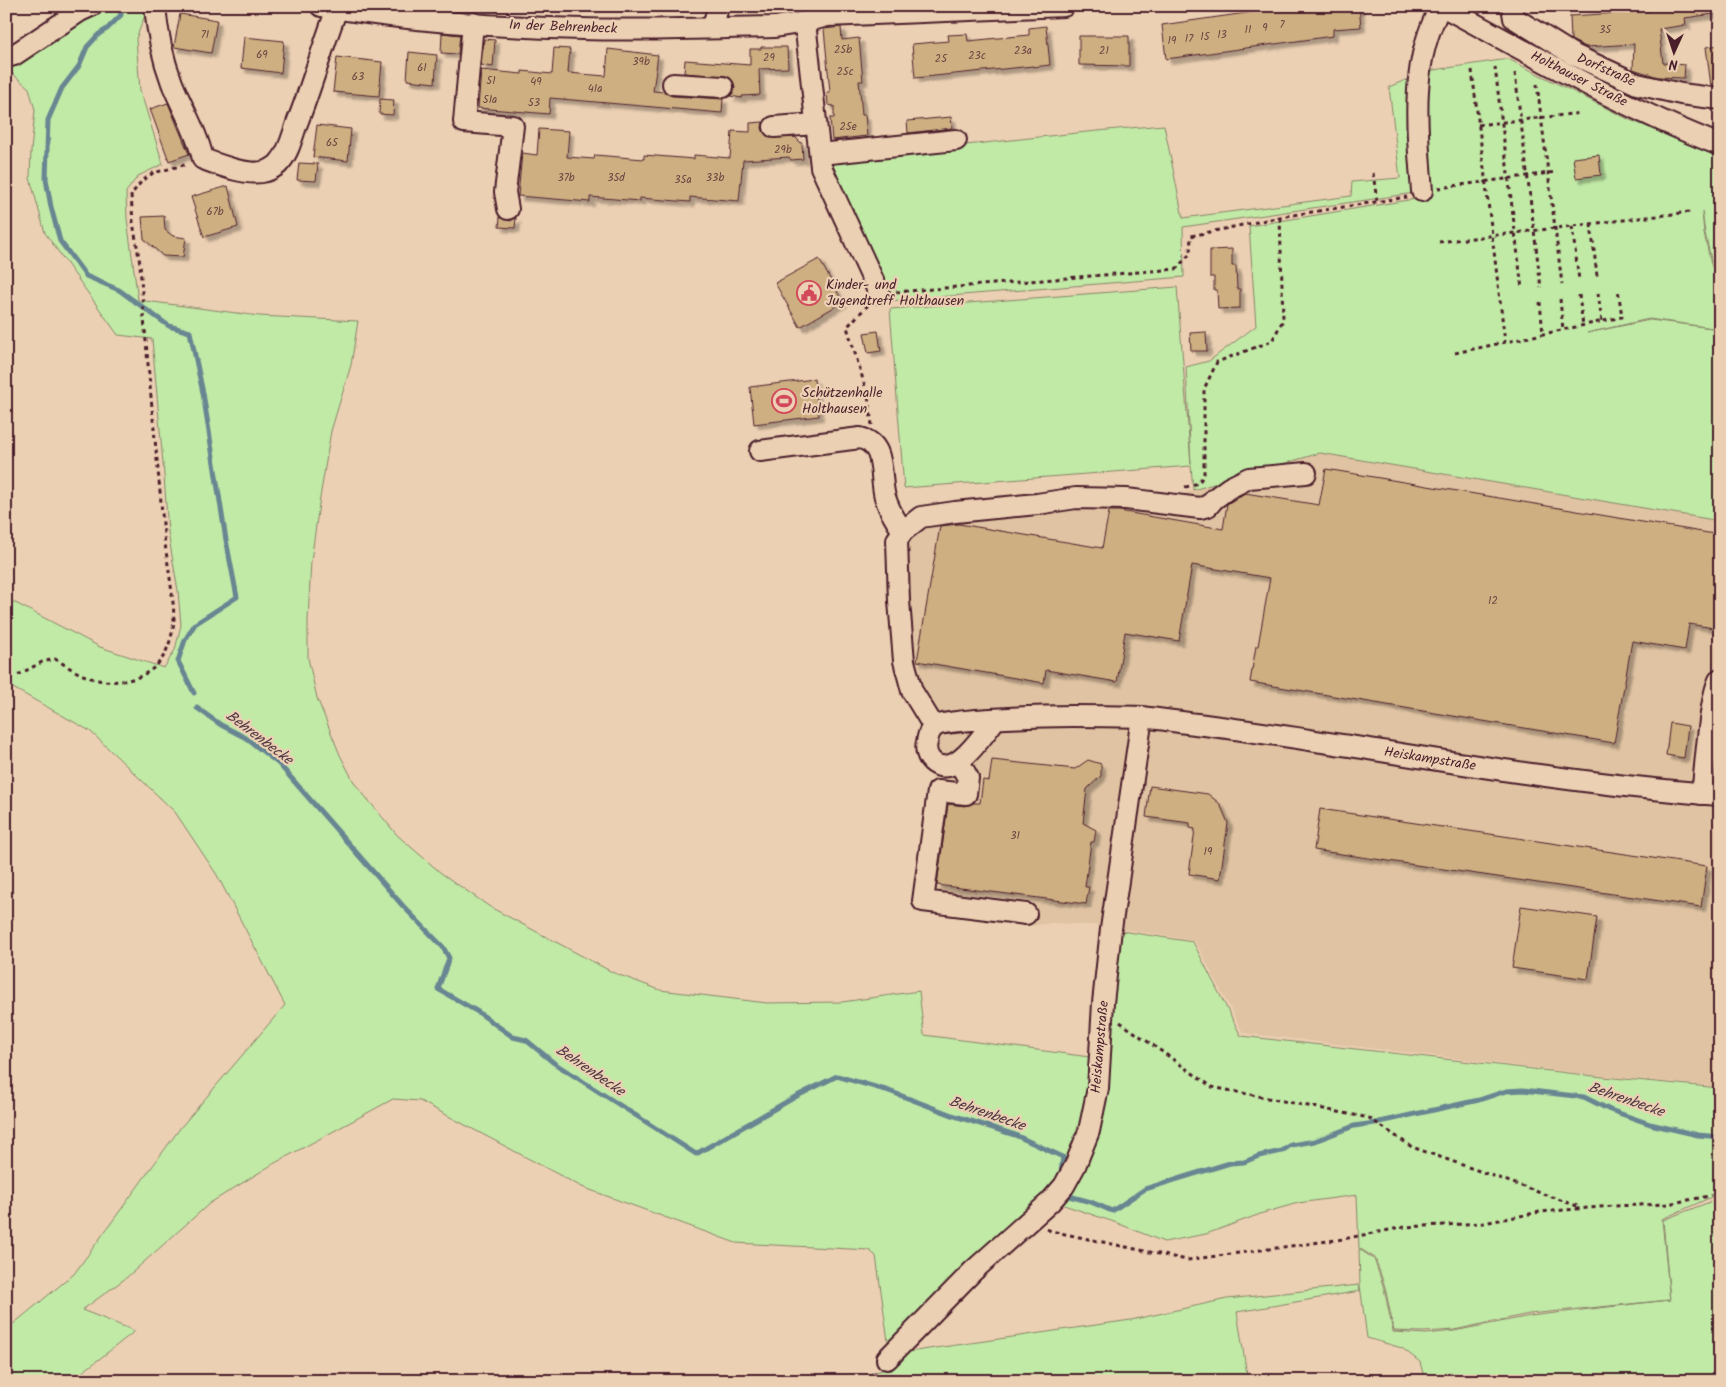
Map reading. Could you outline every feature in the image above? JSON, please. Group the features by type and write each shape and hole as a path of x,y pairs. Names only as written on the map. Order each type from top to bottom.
{"street":[{"path":"6,57 14,55 80,11 91,6"},
{"path":"155,6 157,26 171,81 199,144 203,159 222,166 252,173 265,171 279,164 290,145 313,83 336,8"},
{"path":"713,28 718,6"},
{"name":"In der Behrenbeck","path":"336,8 390,17 473,24 583,29 775,27 827,16 1064,6"},
{"path":"1422,191 1417,127 1418,82 1423,50 1441,6"},
{"name":"Holthauser Straße","path":"1441,6 1549,66 1636,109 1720,146"},
{"name":"Dorfstraße","path":"1512,6 1514,18 1539,34 1572,54 1636,84 1681,94 1720,99"},
{"path":"805,22 821,167 879,293"},
{"path":"473,24 464,122 513,126 504,192 508,209"},
{"path":"672,84 723,87"},
{"path":"774,127 816,124"},
{"path":"820,154 956,140"},
{"path":"760,451 860,438 868,440 875,445 885,495 894,518 903,531"},
{"path":"995,720 967,755 959,762 950,766 942,766 933,762 928,756 927,738 929,732 934,727 912,690 904,661 899,601 897,540 903,531 922,517 1076,498 1126,499 1200,508 1208,506 1229,488 1249,478 1306,473"},
{"path":"1711,794 1713,700 1717,682 1720,679"},
{"name":"Heiskampstraße","path":"934,727 944,723 1069,716 1142,717 1291,737 1571,780 1711,794"},
{"name":"Heiskampstraße","path":"887,1359 973,1271 1050,1202 1064,1186 1075,1166 1089,1131 1098,1088 1111,929 1142,717"},
{"path":"959,762 968,778 966,794 938,791 924,901 1026,914"}],"path":[{"path":"1495,67 1522,289"},
{"path":"1472,70 1505,342"},
{"path":"1515,73 1541,288"},
{"path":"1537,84 1562,284"},
{"path":"1478,125 1582,113"},
{"path":"18,675 42,662 55,659 81,675 102,681 123,682 143,674 154,667 163,657 169,642 174,620 165,546 140,264 133,222 131,195 141,182 153,174 203,159"},
{"path":"875,445 868,396 847,327 879,293 1176,269 1190,254 1191,236 1280,217 1418,195 1422,191 1557,172"},
{"path":"1374,173 1377,201"},
{"path":"1439,242 1690,212"},
{"path":"1183,487 1201,481 1204,474 1204,389 1217,362 1272,340 1282,320 1280,217"},
{"path":"1591,224 1597,276"},
{"path":"1572,226 1579,280"},
{"path":"1455,353 1622,318 1618,289"},
{"path":"1598,292 1602,322"},
{"path":"1579,295 1583,326"},
{"path":"1560,299 1563,330"},
{"path":"1540,302 1543,334"},
{"path":"1103,1010 1212,1087 1370,1118 1412,1147 1582,1208"},
{"path":"1031,1219 1051,1231 1187,1260 1343,1239 1404,1227 1484,1223 1540,1212 1582,1208 1667,1204 1720,1194"}],"shaded area":[{"path":"1320,453 1720,521 1720,1087 1603,1076 1243,1033 1195,941 1103,926 1052,923 1029,926 915,912 933,775 922,765 916,750 918,726 899,661 894,622 912,514 1077,495 1181,495"}],"green space":[{"path":"105,6 148,7 136,39 140,90 163,164 138,176 126,192 127,219 138,300 259,316 358,321 351,365 331,431 319,504 311,561 308,658 317,698 340,755 355,784 397,835 441,873 490,907 614,973 660,990 767,1003 842,1002 919,991 924,1035 1097,1058 1121,931 1193,942 1241,1036 1603,1077 1720,1088 1720,1196 1716,1195 1662,1219 1670,1301 1663,1220 1720,1198 1720,1381 1425,1381 1420,1362 1402,1348 1367,1338 1360,1285 1359,1249 1374,1259 1384,1288 1393,1332 1426,1334 1454,1331 1530,1316 1669,1300 1529,1314 1454,1330 1394,1331 1385,1287 1375,1258 1359,1248 1357,1195 1298,1203 1263,1213 1206,1234 1164,1242 1117,1223 1058,1203 900,1338 888,1341 876,1256 869,1250 736,1243 582,1187 420,1101 393,1099 273,1164 210,1203 126,1278 82,1310 135,1331 71,1381 6,1381 6,1330 74,1274 181,1127 285,1005 217,875 175,812 90,731 6,684 6,598 100,647 164,668 175,650 181,625 178,591 168,532 152,339 118,335 45,233 30,178 35,110 29,88 6,68 6,64"},
{"path":"1508,59 1630,120 1698,147 1720,159 1720,283 1712,264 1702,211 1704,233 1711,264 1720,286 1720,329 1720,521 1320,453 1193,490 1191,466 904,488 890,309 1177,287 1191,464 1186,367 1209,361 1256,326 1249,226 1427,197 1427,71","holes":["1649,319 1720,329 1650,320 1587,333"]},
{"path":"1415,76 1414,193 1183,227 1184,277 888,301 823,159 1164,125 1183,218 1351,196 1352,182 1400,178 1389,87"},
{"path":"1359,1285 1360,1291 1237,1312 1248,1381 844,1381 893,1367 901,1362 908,1352 1131,1320 1227,1299"}],"building":[{"path":"1295,6 1359,6 1361,27 1333,29 1333,36 1166,59 1162,25"},
{"path":"1650,6 1712,6 1713,14 1685,18 1686,25 1659,29 1663,63 1685,65 1684,78 1658,77 1633,69 1634,44 1586,47 1571,40 1570,16 1651,11"},
{"path":"180,14 217,20 211,53 174,47"},
{"path":"1046,26 1050,65 915,78 912,44 949,41 948,35 967,34 968,41 1029,35 1029,28"},
{"path":"841,27 842,40 859,38 863,81 859,81 862,115 865,115 867,136 832,140 830,118 834,118 834,106 828,105 827,92 830,92 824,29"},
{"path":"442,33 460,35 458,54 441,53"},
{"path":"1079,36 1129,36 1129,66 1079,65"},
{"path":"244,37 284,41 281,73 241,68"},
{"path":"484,39 495,40 493,67 481,65"},
{"path":"1720,45 1720,86 1711,86 1706,47"},
{"path":"761,47 787,47 788,68 759,69 760,95 742,96 742,98 730,96 735,87 729,77 684,73 685,60 750,65 750,49 761,49"},
{"path":"554,48 570,49 568,73 606,76 608,49 658,55 653,91 665,92 672,96 723,99 722,113 550,98 549,114 478,108 481,70 522,74 522,71 552,74"},
{"path":"409,52 437,55 435,83 407,80"},
{"path":"337,57 382,62 379,96 333,92"},
{"path":"380,99 394,100 393,115 379,114"},
{"path":"168,103 189,154 169,161 150,109"},
{"path":"951,117 952,128 908,133 907,121"},
{"path":"763,122 762,128 769,138 795,137 802,144 803,159 791,160 789,157 743,160 739,201 690,197 690,202 590,197 590,202 518,196 522,153 537,155 539,129 569,131 567,157 594,159 595,155 644,159 644,155 694,159 694,155 730,158 732,131 750,132 750,123"},
{"path":"317,125 351,129 348,161 313,157"},
{"path":"1599,155 1601,175 1576,178 1573,158"},
{"path":"299,163 318,164 316,181 297,180"},
{"path":"228,186 238,227 204,237 191,197"},
{"path":"164,216 165,230 173,236 186,238 183,257 163,256 144,239 142,217"},
{"path":"500,217 510,221 516,218 515,228 499,227"},
{"path":"1232,249 1232,266 1236,266 1237,289 1240,289 1240,308 1218,309 1217,290 1214,290 1214,277 1210,277 1210,250"},
{"name":"Kinder- und Jugendtreff Holthausen","path":"819,259 843,302 800,327 775,283"},
{"path":"878,331 881,351 868,353 864,333"},
{"path":"1206,332 1207,351 1191,351 1190,333"},
{"name":"Schützenhalle Holthausen","path":"814,379 819,416 754,424 750,387"},
{"path":"1326,469 1720,535 1720,629 1689,624 1685,650 1632,641 1614,743 1250,682 1270,578 1192,565 1179,641 1125,632 1117,682 1046,670 1044,683 917,661 940,526 959,524 1102,548 1109,511 1119,511 1223,529 1227,504 1245,493 1319,505"},
{"path":"1670,723 1688,726 1684,758 1666,755"},
{"path":"992,760 1075,769 1088,760 1101,764 1101,776 1087,789 1083,823 1096,830 1094,842 1091,842 1085,887 1089,887 1086,904 937,885 948,804 965,806 980,803 983,780 989,781"},
{"path":"1150,786 1208,794 1220,804 1228,823 1220,879 1189,874 1195,829 1190,828 1190,823 1146,817"},
{"path":"1320,809 1707,866 1701,907 1314,850"},
{"path":"1521,906 1597,917 1588,979 1512,968"}],"waterway":[{"name":"Behrenbecke","path":"122,6 120,8 121,15 87,47 79,66 62,88 48,120 46,179 60,241 86,276 119,290 169,326 190,332 203,393 237,597 195,624 185,640 178,661 194,693"},
{"name":"Behrenbecke","path":"197,708 221,725 246,738 279,764 403,906 443,947 449,958 438,989 478,1012 513,1037 526,1040 554,1063 696,1154 795,1097 837,1076 889,1091 952,1115 1015,1135 1063,1157 1059,1176"},
{"name":"Behrenbecke","path":"1379,1122 1479,1100 1506,1091 1523,1090 1584,1097 1610,1110 1650,1124 1698,1135 1720,1137"},
{"name":"Behrenbecke","path":"1069,1196 1091,1202 1112,1211 1145,1189 1230,1163 1244,1162 1259,1156 1282,1151 1291,1145 1315,1141 1354,1126 1375,1123"}],"place":[{"name":"Kinder- und Jugendtreff Holthausen","path":"809,293"},
{"name":"Schützenhalle Holthausen","path":"784,401"}]}
